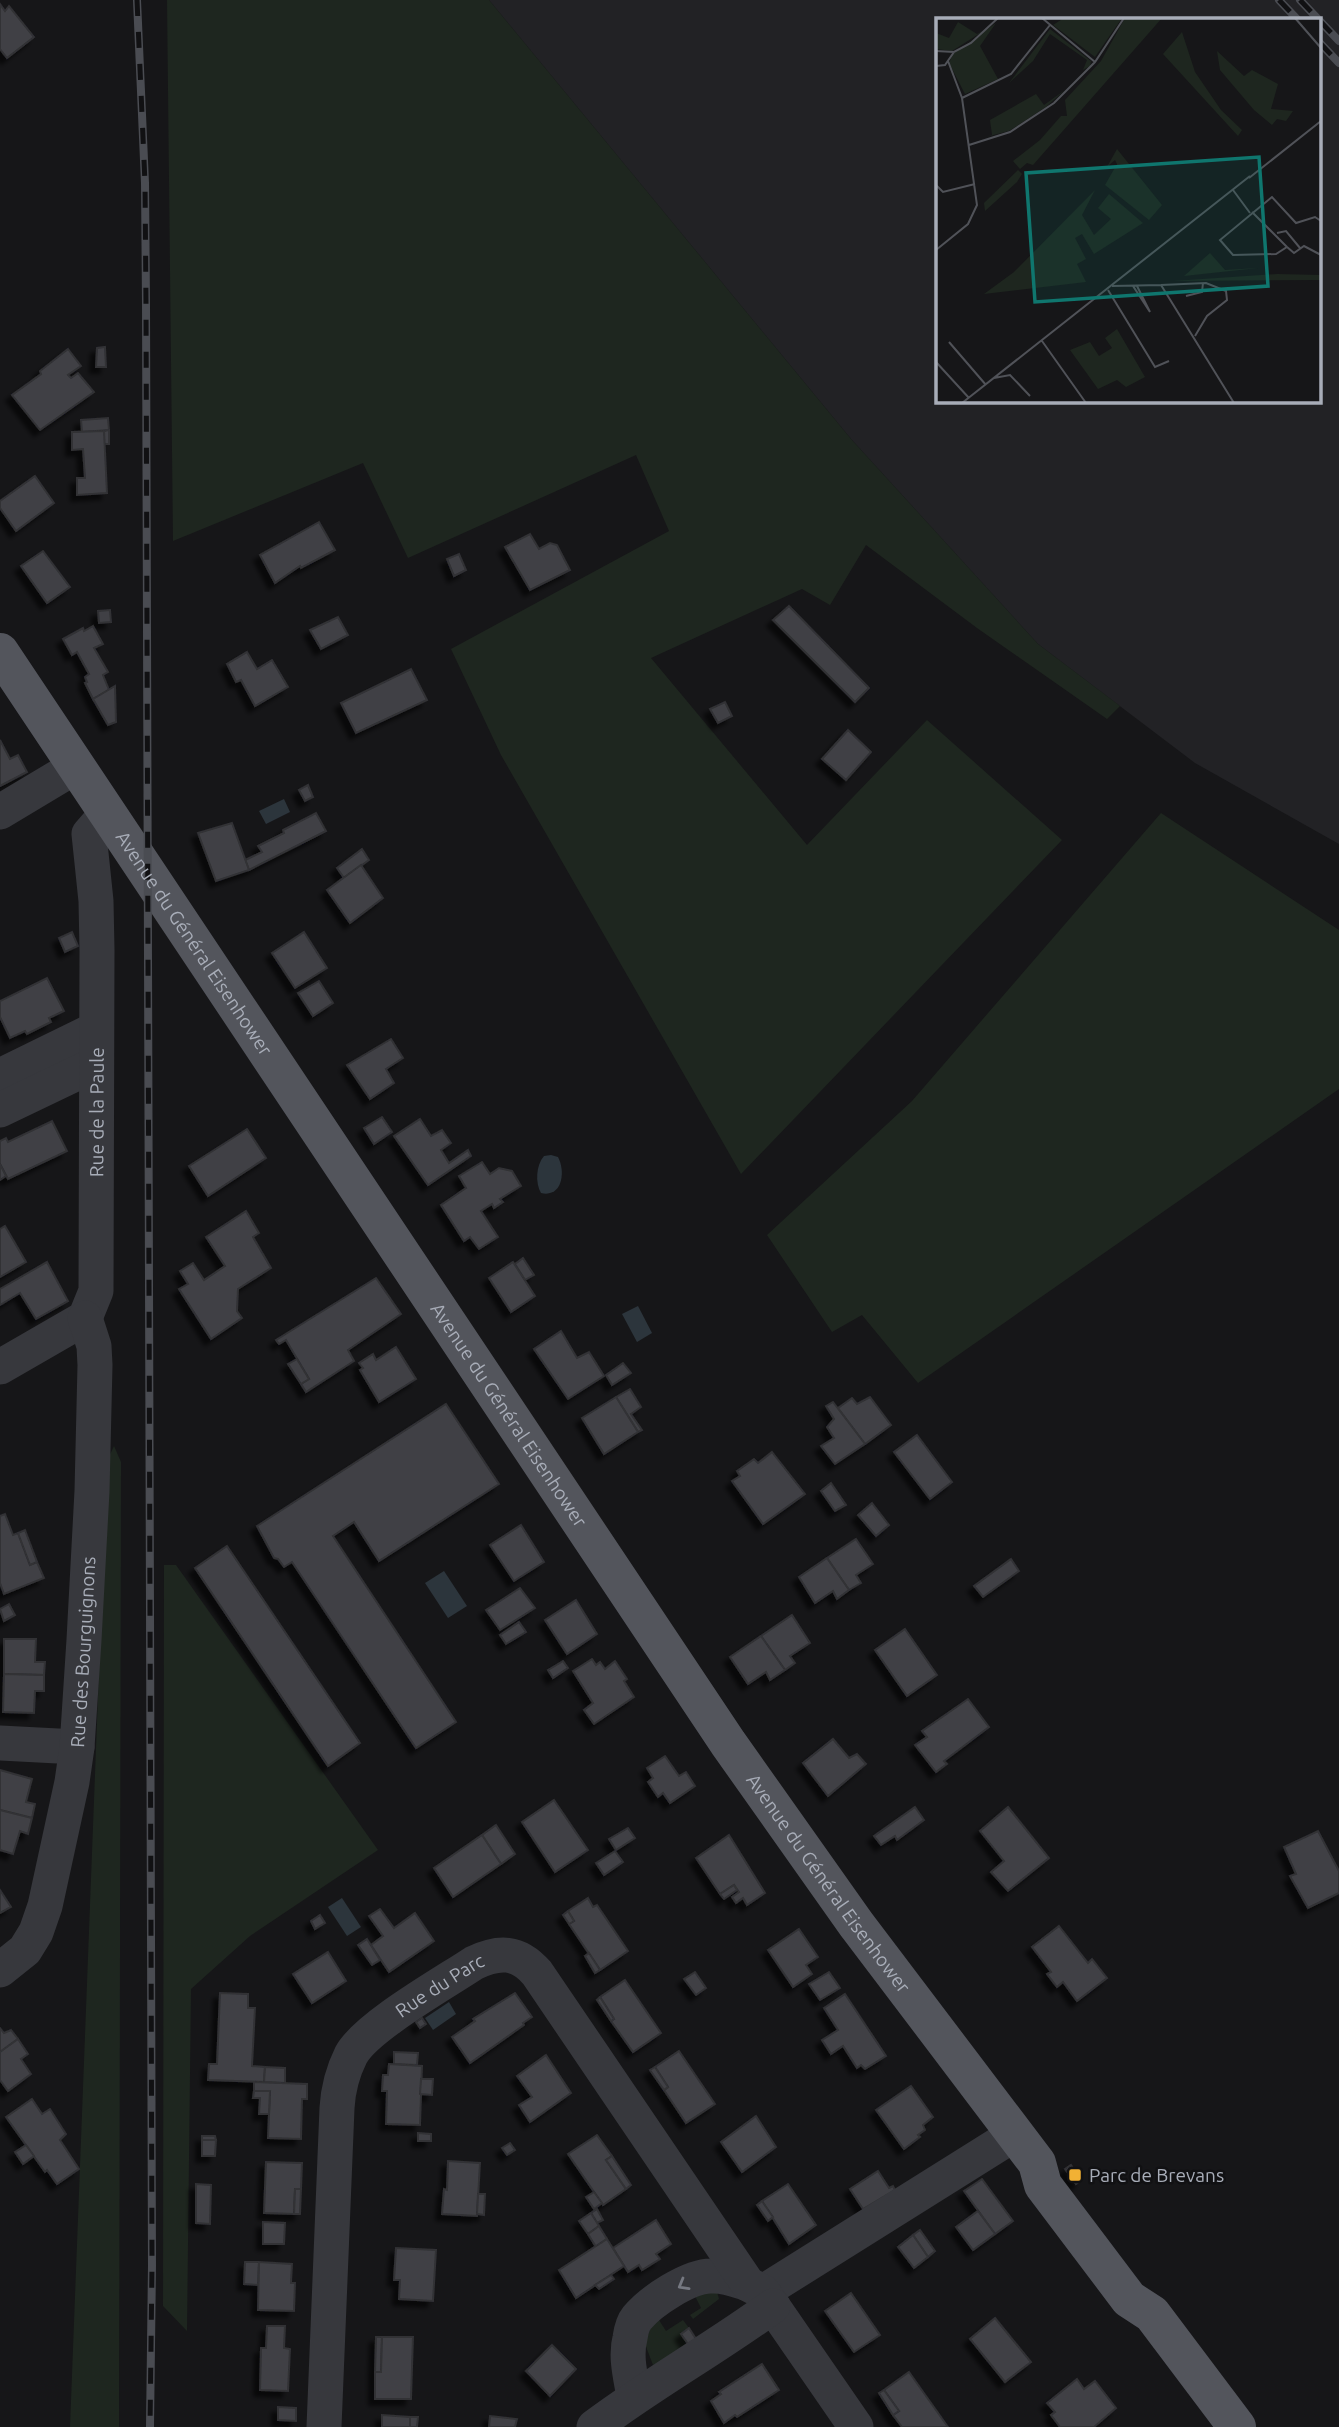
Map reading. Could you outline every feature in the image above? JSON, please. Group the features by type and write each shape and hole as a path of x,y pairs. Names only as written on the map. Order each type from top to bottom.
{"main road":[{"name":"Avenue du Général Eisenhower","path":"0,652 728,1743 856,1924 1026,2149 1058,2174 1144,2289 1152,2314 1237,2427"}],"street":[{"path":"0,812 75,767"},
{"name":"Rue de la Paule","path":"85,1318 96,1291 96,901 89,834 108,812"},
{"path":"0,1076 96,1030"},
{"path":"0,1110 96,1064"},
{"path":"0,1367 85,1318"},
{"name":"Rue des Bourguignons","path":"0,1970 25,1950 36,1932 45,1906 62,1836 77,1747 92,1490 95,1365 94,1346 85,1318"},
{"path":"0,1743 77,1747"},
{"name":"Rue du Parc","path":"324,2427 337,2108 345,2072 352,2055 371,2032 486,1957 506,1954 518,1957 537,1973 856,2427"},
{"path":"594,2427 634,2397 658,2384 761,2294 1026,2149"},
{"path":"634,2397 629,2367 629,2340 635,2320 649,2307 687,2281 698,2277 726,2277 761,2294"}],"shaded area":[{"path":"167,0 489,0 851,439 1038,644 1120,706 1107,719 977,628 866,545 830,605 802,589 651,658 807,845 927,720 1062,840 741,1174 501,755 451,649 669,531 636,455 408,558 363,463 173,541"},
{"path":"489,0 1339,0 1339,844 1195,763 1038,644 851,439"},
{"path":"284,799 290,812 266,824 259,811"},
{"path":"1161,813 1339,930 1339,1089 918,1383 862,1315 832,1332 767,1235 912,1101"},
{"path":"544,1156 558,1157 562,1176 554,1192 541,1193 538,1169"},
{"path":"638,1306 652,1333 637,1342 622,1314"},
{"path":"114,1446 121,1462 119,2427 70,2427 107,1461"},
{"path":"164,1565 176,1565 378,1850 250,1936 191,1989 187,2331 163,2306"},
{"path":"444,1571 467,1606 448,1618 425,1583"},
{"path":"342,1898 361,1927 347,1936 328,1907"},
{"path":"449,2002 456,2014 433,2030 425,2018"},
{"path":"716,2288 719,2299 693,2319 690,2315 701,2308 692,2290"},
{"path":"655,2314 666,2331 683,2320 689,2328 681,2334 693,2352 653,2365 645,2344"}],"building":[{"path":"0,4 5,11 9,6 34,37 7,58 0,49"},
{"path":"105,347 106,367 96,367 97,348"},
{"path":"68,349 81,366 68,375 71,378 78,373 94,392 40,430 12,395 41,374 40,371"},
{"path":"108,418 109,430 82,432 81,420"},
{"path":"109,430 109,444 104,444 104,431"},
{"path":"104,431 107,493 77,495 77,478 85,478 83,449 72,450 72,432"},
{"path":"35,476 54,503 16,531 0,508 0,501"},
{"path":"319,522 335,550 301,568 300,566 275,583 260,555"},
{"path":"530,534 539,549 550,543 557,545 570,570 530,590 505,547"},
{"path":"43,551 70,587 47,603 21,566"},
{"path":"459,554 466,570 454,576 447,559"},
{"path":"789,606 869,688 855,702 773,620"},
{"path":"110,610 111,622 99,623 98,611"},
{"path":"338,617 348,635 321,649 310,630"},
{"path":"93,626 103,644 94,648 108,672 103,675 109,690 93,699 85,683 85,677 89,674 77,652 72,655 63,639 83,628 84,631"},
{"path":"247,652 257,669 272,660 288,687 255,706 241,680 236,682 227,664"},
{"path":"411,669 427,700 356,733 341,703"},
{"path":"115,686 116,722 108,725 93,699"},
{"path":"725,702 732,716 718,723 710,709"},
{"path":"848,730 871,752 846,780 822,759"},
{"path":"0,740 10,759 18,755 27,772 0,786"},
{"path":"308,785 313,797 305,801 299,790"},
{"path":"316,813 326,831 249,870 245,860 262,852 258,846"},
{"path":"232,823 249,870 216,881 198,833"},
{"path":"362,849 369,860 344,878 337,868"},
{"path":"361,865 383,898 350,923 327,890"},
{"path":"72,932 78,946 65,952 59,938"},
{"path":"304,932 327,968 295,988 272,953"},
{"path":"47,978 64,1011 49,1018 51,1022 27,1034 25,1031 10,1038 0,1017 0,1001"},
{"path":"319,981 333,1003 313,1016 298,993"},
{"path":"391,1039 403,1058 386,1069 394,1083 370,1099 347,1065"},
{"path":"382,1117 392,1132 374,1144 364,1128"},
{"path":"420,1119 431,1136 442,1130 451,1143 441,1150 449,1163 468,1150 471,1156 428,1185 394,1136"},
{"path":"52,1121 67,1151 8,1179 0,1164 0,1141 6,1138 8,1142"},
{"path":"247,1129 266,1158 208,1196 189,1166"},
{"path":"482,1162 490,1174 499,1168 512,1171 521,1186 500,1199 503,1202 494,1208 492,1204 481,1211 498,1237 479,1249 470,1237 464,1241 441,1205 466,1188 459,1176"},
{"path":"0,1164 6,1176 0,1180"},
{"path":"246,1211 259,1233 253,1237 271,1268 238,1289 237,1311 242,1318 211,1339 179,1289 188,1284 180,1271 193,1263 204,1280 225,1266 206,1237"},
{"path":"5,1226 26,1262 0,1277 0,1229"},
{"path":"523,1258 534,1275 525,1280 515,1264"},
{"path":"47,1262 68,1301 36,1319 20,1293 0,1305 0,1289"},
{"path":"513,1262 535,1296 511,1312 489,1278"},
{"path":"376,1278 401,1314 348,1350 354,1361 306,1392 301,1384 309,1379 286,1340 279,1344 276,1340"},
{"path":"561,1331 577,1358 589,1352 604,1376 568,1399 534,1349"},
{"path":"396,1347 416,1379 379,1402 360,1370 363,1368 359,1363 373,1354 376,1360"},
{"path":"297,1359 309,1379 301,1384 288,1364"},
{"path":"623,1363 631,1373 612,1385 606,1375"},
{"path":"630,1389 641,1407 631,1414 642,1430 638,1432 616,1397"},
{"path":"616,1397 638,1432 604,1454 582,1418"},
{"path":"870,1397 891,1425 865,1444 838,1408 852,1398 857,1404"},
{"path":"833,1402 865,1444 835,1464 821,1446 834,1438 827,1427 834,1419 826,1406"},
{"path":"446,1404 499,1484 379,1561 354,1522 333,1536 456,1722 416,1748 292,1562 284,1567 274,1558 257,1526"},
{"path":"917,1435 952,1482 930,1499 894,1452"},
{"path":"772,1452 805,1494 763,1524 732,1481 740,1476 737,1471 754,1459 758,1463"},
{"path":"831,1483 846,1505 835,1511 821,1491"},
{"path":"872,1503 889,1525 876,1536 858,1515"},
{"path":"5,1514 13,1535 18,1533 30,1565 37,1562 44,1578 4,1594 0,1583 0,1516"},
{"path":"521,1525 544,1562 514,1581 490,1545"},
{"path":"25,1530 37,1562 30,1565 18,1533"},
{"path":"856,1539 873,1564 856,1575 861,1583 849,1590 827,1558"},
{"path":"227,1546 360,1743 328,1766 195,1568"},
{"path":"827,1558 849,1590 837,1599 833,1591 815,1603 799,1577"},
{"path":"1011,1559 1019,1571 983,1597 974,1586"},
{"path":"520,1588 535,1608 500,1630 486,1610"},
{"path":"576,1600 597,1634 567,1654 545,1620"},
{"path":"9,1604 15,1615 4,1621 0,1609"},
{"path":"792,1615 810,1643 790,1656 795,1663 785,1670 761,1636"},
{"path":"519,1622 526,1632 506,1644 500,1635"},
{"path":"905,1629 937,1675 907,1696 875,1650"},
{"path":"761,1636 785,1670 770,1680 766,1672 748,1684 730,1657"},
{"path":"4,1639 36,1639 35,1662 45,1662 44,1675 4,1674"},
{"path":"592,1659 596,1665 600,1662 605,1669 615,1661 627,1679 624,1681 634,1697 594,1724 584,1710 593,1703 573,1671"},
{"path":"563,1661 568,1668 553,1678 548,1670"},
{"path":"4,1674 44,1675 44,1691 35,1691 34,1713 3,1712"},
{"path":"968,1699 989,1727 944,1761 947,1764 936,1772 915,1745 927,1737 922,1731"},
{"path":"833,1739 849,1758 857,1754 866,1764 828,1796 803,1763"},
{"path":"665,1756 679,1776 686,1772 695,1786 670,1803 663,1793 658,1797 648,1782 653,1778 647,1768"},
{"path":"0,1770 32,1779 26,1802 35,1804 32,1818 0,1810"},
{"path":"554,1800 588,1850 555,1872 522,1822"},
{"path":"915,1807 924,1820 897,1840 895,1836 881,1845 874,1836"},
{"path":"1008,1807 1049,1858 1008,1891 991,1872 1004,1861 980,1831"},
{"path":"0,1810 32,1818 28,1834 20,1831 13,1854 0,1850"},
{"path":"496,1825 515,1854 501,1864 482,1835"},
{"path":"628,1828 635,1838 616,1850 609,1839"},
{"path":"1318,1831 1339,1871 1339,1893 1308,1908 1290,1876 1296,1874 1284,1847"},
{"path":"482,1835 501,1864 453,1897 434,1868"},
{"path":"729,1835 765,1893 747,1905 743,1898 736,1903 732,1897 739,1892 734,1885 720,1894 696,1858"},
{"path":"615,1851 623,1862 604,1875 596,1863"},
{"path":"734,1885 737,1890 724,1899 720,1894"},
{"path":"0,1890 11,1907 0,1913"},
{"path":"588,1898 593,1907 597,1905 628,1951 600,1970 569,1924 574,1921 568,1911"},
{"path":"380,1909 394,1928 415,1913 434,1941 389,1972 371,1945 383,1936 369,1916"},
{"path":"568,1911 574,1921 569,1924 563,1915"},
{"path":"320,1915 325,1923 315,1929 311,1921"},
{"path":"1059,1926 1088,1963 1092,1959 1107,1978 1077,2001 1063,1982 1057,1987 1047,1974 1051,1972 1032,1947"},
{"path":"799,1929 818,1957 806,1965 812,1974 793,1987 768,1950"},
{"path":"367,1939 380,1960 372,1965 358,1945"},
{"path":"328,1952 346,1981 312,2003 293,1974"},
{"path":"589,1953 600,1970 595,1973 585,1956"},
{"path":"695,1972 706,1988 696,1995 684,1979"},
{"path":"829,1972 840,1988 820,2000 809,1984"},
{"path":"625,1980 661,2033 633,2052 611,2021 614,2019 600,1997"},
{"path":"220,1993 248,1994 248,2008 255,2008 252,2066 265,2067 264,2082 208,2080 209,2064 217,2064"},
{"path":"515,1993 532,2017 470,2063 452,2037 475,2021 473,2019"},
{"path":"845,1994 886,2056 865,2069 861,2065 857,2068 843,2046 831,2054 822,2040 838,2030 824,2008"},
{"path":"600,1997 614,2019 611,2021 597,2000"},
{"path":"422,2018 426,2024 420,2028 416,2022"},
{"path":"0,2028 4,2033 11,2030 18,2039 0,2052"},
{"path":"18,2039 28,2054 21,2059 31,2074 8,2091 0,2080 0,2052"},
{"path":"679,2051 715,2104 686,2123 664,2090 668,2087 655,2067"},
{"path":"394,2052 418,2053 417,2065 394,2064"},
{"path":"546,2055 571,2093 530,2122 519,2105 532,2097 517,2076"},
{"path":"389,2064 422,2066 420,2125 386,2124 387,2091 382,2091 383,2075 388,2075"},
{"path":"265,2067 285,2068 285,2083 264,2082"},
{"path":"655,2067 668,2087 664,2090 650,2070"},
{"path":"421,2079 433,2079 432,2095 420,2094"},
{"path":"254,2082 307,2084 307,2099 302,2099 301,2139 268,2138 270,2091 254,2091"},
{"path":"911,2086 933,2117 923,2125 925,2130 918,2135 920,2137 904,2149 876,2110"},
{"path":"254,2091 270,2091 269,2114 259,2114 260,2098 253,2098"},
{"path":"32,2099 42,2114 50,2109 66,2134 60,2140 79,2169 57,2184 47,2170 45,2172 6,2117"},
{"path":"756,2116 776,2147 742,2172 721,2142"},
{"path":"418,2133 431,2134 431,2141 418,2141"},
{"path":"597,2135 612,2156 606,2160 626,2189 603,2205 568,2154"},
{"path":"202,2136 215,2136 216,2140 202,2140"},
{"path":"202,2140 216,2140 215,2156 202,2156"},
{"path":"510,2143 515,2150 507,2155 502,2148"},
{"path":"26,2145 34,2156 23,2164 15,2152"},
{"path":"612,2156 631,2185 626,2189 606,2160"},
{"path":"448,2161 480,2163 477,2216 442,2214 444,2189 447,2190"},
{"path":"266,2162 302,2163 301,2189 295,2189 294,2214 264,2213"},
{"path":"1071,2165 1081,2180 1076,2184 1065,2169"},
{"path":"878,2171 889,2188 893,2186 895,2190 863,2209 850,2189"},
{"path":"982,2179 1013,2221 995,2234 964,2191"},
{"path":"196,2184 211,2185 210,2224 196,2223"},
{"path":"788,2184 816,2225 789,2244 762,2201"},
{"path":"295,2189 301,2189 300,2214 294,2214"},
{"path":"594,2192 602,2203 594,2209 586,2197"},
{"path":"478,2194 485,2194 484,2215 477,2214"},
{"path":"762,2201 773,2217 768,2221 757,2205"},
{"path":"597,2209 603,2220 597,2223 591,2213"},
{"path":"978,2211 995,2234 973,2250 956,2227"},
{"path":"591,2213 599,2226 588,2234 579,2221"},
{"path":"656,2220 671,2244 656,2254 660,2259 642,2270 639,2265 628,2272 613,2248"},
{"path":"263,2222 285,2223 284,2244 263,2244"},
{"path":"599,2226 607,2239 596,2247 588,2234"},
{"path":"920,2230 935,2251 928,2257 913,2235"},
{"path":"913,2235 928,2257 914,2268 898,2247"},
{"path":"607,2239 624,2266 576,2298 559,2270"},
{"path":"396,2248 436,2250 433,2301 399,2299 400,2280 394,2280"},
{"path":"245,2262 259,2262 258,2285 244,2284"},
{"path":"259,2262 292,2264 291,2283 295,2283 294,2311 258,2310"},
{"path":"611,2275 614,2279 599,2289 595,2285"},
{"path":"851,2293 880,2335 854,2352 825,2311"},
{"path":"995,2318 1031,2362 1005,2382 970,2339"},
{"path":"267,2326 285,2326 284,2348 290,2349 288,2391 260,2390 261,2348 266,2348"},
{"path":"689,2328 696,2339 688,2344 681,2334"},
{"path":"376,2337 382,2337 381,2372 375,2372"},
{"path":"382,2337 413,2337 411,2399 375,2399 375,2372 381,2372"},
{"path":"552,2345 576,2369 550,2396 526,2371"},
{"path":"762,2364 779,2390 724,2423 711,2401 721,2394 719,2392"},
{"path":"909,2372 948,2427 902,2427 893,2415 899,2411 884,2390"},
{"path":"1077,2379 1084,2389 1095,2381 1116,2408 1094,2427 1060,2427 1051,2415 1055,2412 1047,2403"},
{"path":"884,2390 899,2411 893,2415 879,2393"},
{"path":"278,2407 296,2408 296,2421 278,2420"},
{"path":"382,2415 410,2417 410,2427 382,2427"},
{"path":"490,2416 517,2419 515,2427 489,2427"},
{"path":"410,2417 418,2417 417,2427 410,2427"}],"railway":[{"path":"137,0 145,183 146,304 152,2265 150,2427"},
{"path":"1279,0 1296,18"},
{"path":"1300,0 1317,18"},
{"path":"1322,23 1339,41"},
{"path":"1322,45 1339,63"}],"place":[{"name":"Parc de Brevans","path":"1075,2175"}]}
